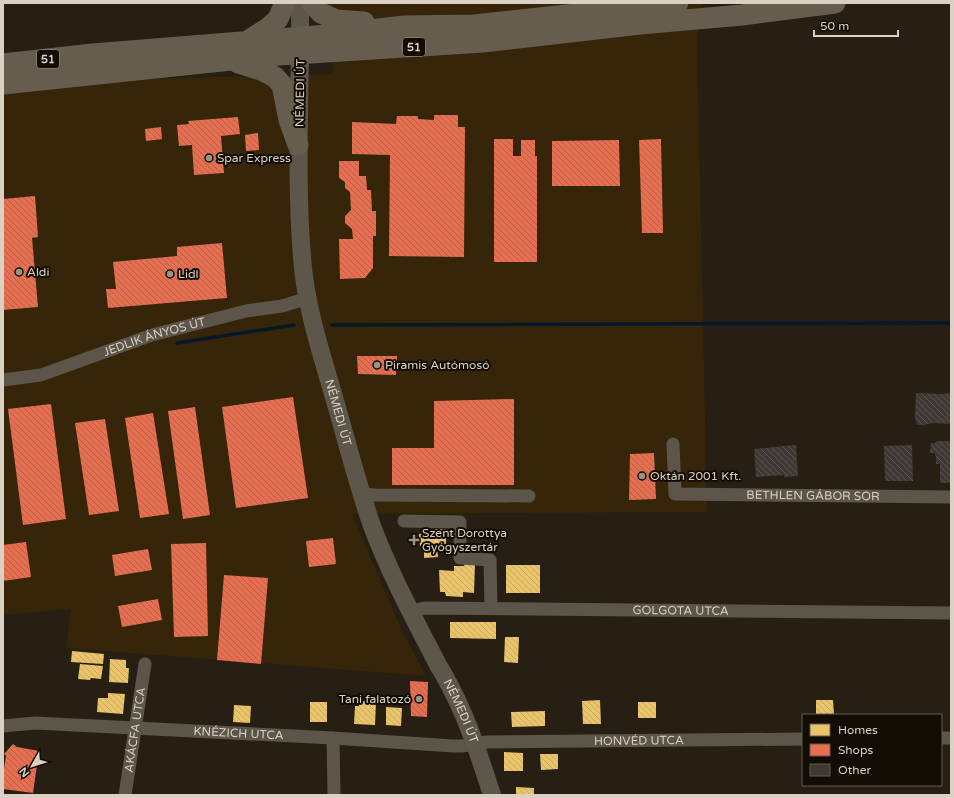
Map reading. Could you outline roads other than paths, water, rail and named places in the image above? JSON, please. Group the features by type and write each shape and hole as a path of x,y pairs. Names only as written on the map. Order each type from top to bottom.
{"main road":[{"path":"247,41 268,28 278,18 286,3"},
{"name":"NÉMEDI ÚT","path":"300,3 298,145 301,251 304,279 320,348 362,494 373,526 390,568 411,612 454,693 475,744 492,795"},
{"path":"312,3 321,13 336,20 404,26"},
{"name":"51","path":"3,84 230,60 404,26 474,25 678,3"},
{"name":"51","path":"3,64 93,54 247,41 300,46 483,42 640,24 742,15 835,3"},
{"path":"230,60 261,70 275,77 282,85 289,120 298,145"}],"street":[{"name":"JEDLIK ÁNYOS ÚT","path":"3,380 41,375 152,335 246,311 282,306 308,298"},
{"name":"BETHLEN GÁBOR SOR","path":"673,444 675,494 951,497"},
{"path":"362,494 529,496"},
{"path":"404,521 460,522 460,558 490,560 491,608"},
{"name":"GOLGOTA UTCA","path":"411,612 424,608 491,608 951,613"},
{"name":"AKÁCFA UTCA","path":"125,795 145,664"},
{"name":"KNÉZICH UTCA","path":"3,726 35,723 333,738 453,746 475,744"},
{"path":"333,738 334,795"},
{"name":"HONVÉD UTCA","path":"475,744 486,742 802,739"}],"waterway":[{"path":"332,325 951,323"},
{"path":"177,343 294,325"}],"place":[{"name":"Spar Express","path":"209,158"},
{"name":"Aldi","path":"19,272"},
{"name":"Lidl","path":"170,274"},
{"name":"Piramis Autómosó","path":"377,365"},
{"name":"Oktán 2001 Kft.","path":"642,476"},
{"name":"Szent Dorottya Gyógyszertár","path":"414,540"},
{"name":"Tani falatozó","path":"419,699"}]}
